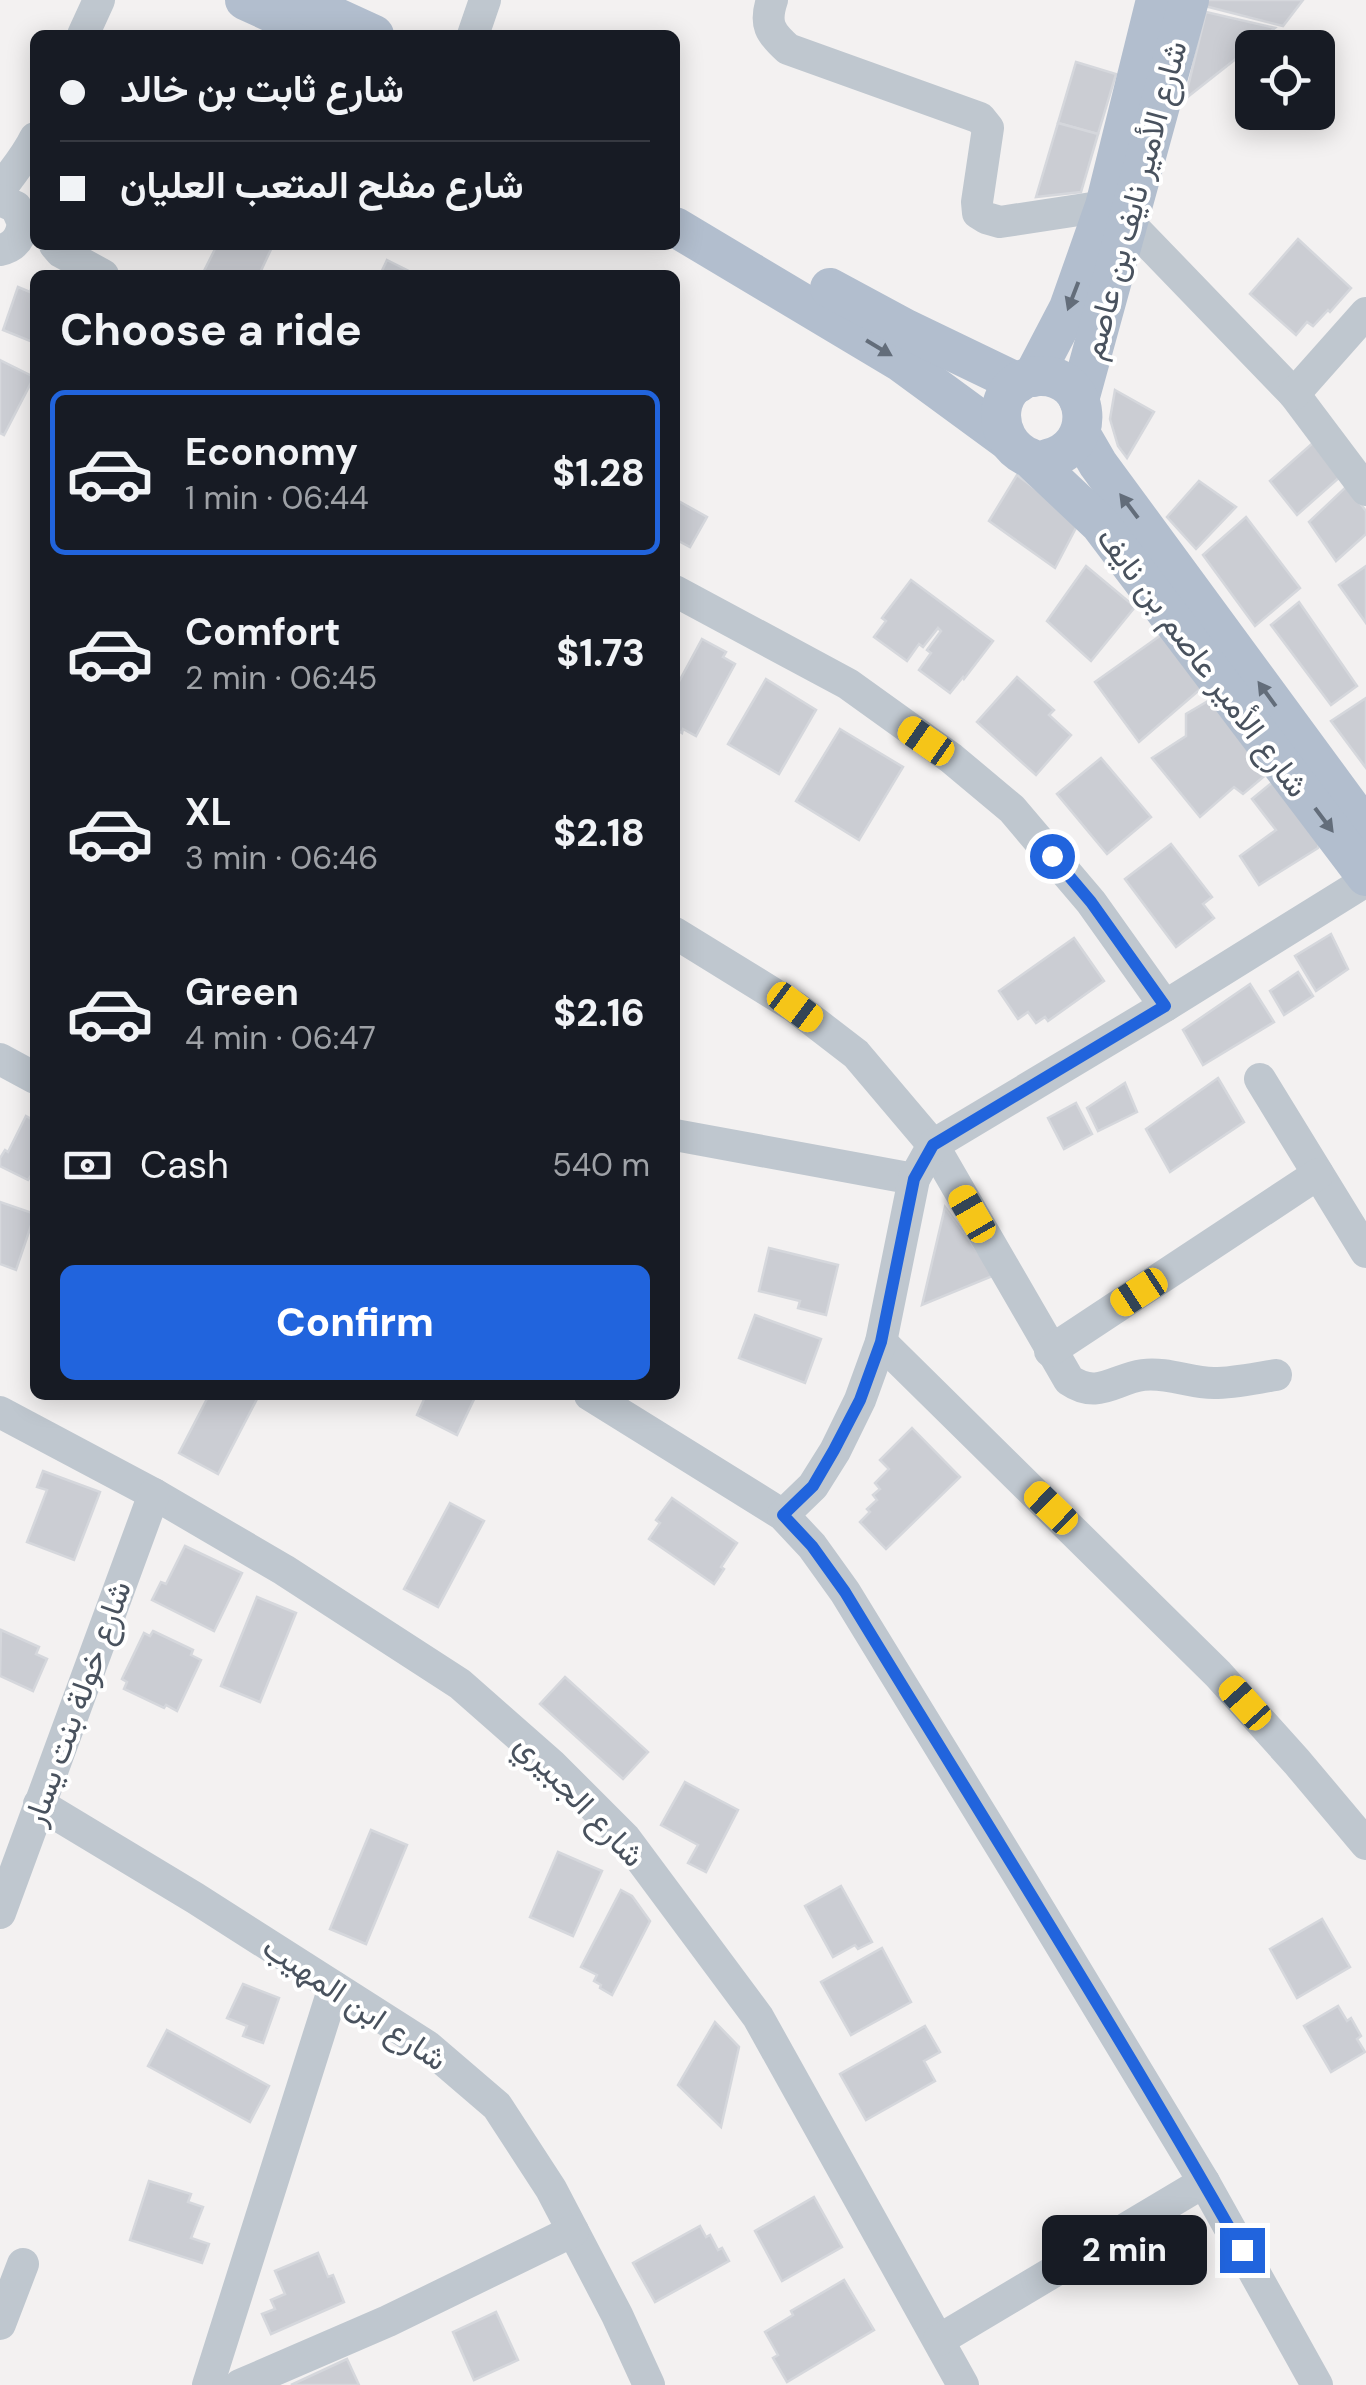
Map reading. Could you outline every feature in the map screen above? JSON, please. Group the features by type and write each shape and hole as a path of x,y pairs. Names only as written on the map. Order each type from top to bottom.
{"main road":[{"path":"245,0 310,30"},
{"path":"298,0 363,30"},
{"name":"شارع الأمير نايف بن عاصم","path":"1080,416 1156,0"},
{"name":"شارع الأمير نايف بن عاصم","path":"1026,380 1069,308 1117,214 1189,0"},
{"path":"680,202 862,306 1026,380"},
{"name":"شارع الأمير عاصم بن نايف","path":"680,230 901,362 1027,452 1100,524 1366,878"},
{"path":"1047,376 1072,388 1080,416 1071,448 1056,457 1027,452 1002,430 1000,413 1006,396 1026,380 1047,376"},
{"name":"شارع الأمير عاصم بن نايف","path":"1080,416 1098,464 1366,829"}],"street":[{"path":"85,30 99,0"},
{"path":"475,30 486,0"},
{"path":"772,0 770,28 788,49 980,118 986,124 976,202 978,213 986,218 1000,222 1117,214 1294,394 1366,490"},
{"path":"13,222 30,152"},
{"path":"60,250 94,270"},
{"path":"1294,394 1364,320"},
{"path":"680,594 848,684 1012,809 1091,902 1165,1006"},
{"path":"783,1515 813,1486 860,1400 881,1342 914,1179 933,1145 1165,1006 1366,878"},
{"path":"680,936 795,1007 856,1054 933,1145 1069,1380 1089,1390 1147,1375 1215,1383 1276,1375"},
{"path":"0,1059 30,1075"},
{"path":"1260,1079 1366,1252"},
{"path":"680,1136 914,1179"},
{"path":"1050,1351 1318,1174"},
{"path":"881,1342 1205,1660 1364,1836"},
{"path":"598,1400 783,1515 812,1546 845,1592 1204,2182 1317,2385"},
{"name":"شارع الجبيري","path":"0,1412 154,1494 284,1570 460,1684 625,1838 758,2018 963,2385"},
{"name":"شارع خولة بنت يسار","path":"0,1913 154,1494"},
{"name":"شارع ابن المهيب","path":"40,1804 428,2046 497,2106 529,2152 574,2231 649,2385"},
{"path":"208,2385 334,1987"},
{"path":"939,2340 1204,2182"},
{"path":"240,2385 388,2321 574,2231"},
{"path":"0,2324 23,2264"}],"building":[{"path":"1207,0 1303,0 1283,26 1205,6"},
{"path":"1206,12 1275,28 1235,30 1235,60 1185,99"},
{"path":"1076,62 1116,74 1098,134 1058,123"},
{"path":"1058,123 1098,134 1081,192 1036,197"},
{"path":"1298,239 1351,288 1330,312 1313,326 1307,322 1296,335 1250,294"},
{"path":"214,250 271,250 261,270 204,270"},
{"path":"387,260 407,270 382,270"},
{"path":"18,287 30,292 30,341 3,330"},
{"path":"0,360 30,375 30,385 4,435 0,433"},
{"path":"1115,390 1154,412 1127,458 1118,446 1110,419"},
{"path":"1315,441 1342,475 1297,515 1270,481"},
{"path":"1017,475 1079,522 1055,568 989,521"},
{"path":"1199,481 1236,507 1196,549 1167,517"},
{"path":"1347,486 1366,511 1366,534 1336,561 1309,522"},
{"path":"680,502 707,517 690,547 680,542"},
{"path":"1246,517 1300,588 1255,626 1203,555"},
{"path":"1086,566 1135,607 1091,661 1047,621"},
{"path":"1366,566 1366,623 1339,585"},
{"path":"911,580 993,641 950,693 919,670 941,631 938,628 907,661 874,637 886,621 882,618"},
{"path":"1299,602 1357,686 1331,705 1271,625"},
{"path":"1164,633 1205,685 1139,742 1095,682"},
{"path":"702,639 726,652 723,657 735,664 696,736 683,729 680,732 680,680"},
{"path":"1017,677 1054,710 1049,715 1071,735 1036,775 977,722"},
{"path":"766,679 816,710 779,774 728,744"},
{"path":"1215,697 1268,773 1243,794 1234,787 1200,817 1152,758 1186,736 1186,714"},
{"path":"1366,698 1366,768 1331,721"},
{"path":"840,729 903,767 859,840 796,801"},
{"path":"1101,758 1151,817 1107,854 1057,794"},
{"path":"1280,776 1322,831 1318,848 1259,885 1240,856 1276,830 1252,799"},
{"path":"1171,844 1212,897 1203,904 1214,918 1176,947 1125,879"},
{"path":"1331,934 1348,969 1316,991 1295,956"},
{"path":"1074,938 1104,981 1048,1021 1045,1017 1036,1023 1028,1012 1018,1019 999,991"},
{"path":"1298,972 1313,996 1284,1015 1270,991"},
{"path":"1250,984 1274,1022 1203,1065 1183,1030"},
{"path":"1218,1078 1244,1122 1170,1172 1146,1129"},
{"path":"1125,1083 1137,1112 1098,1131 1087,1108"},
{"path":"1076,1103 1092,1134 1064,1149 1048,1118"},
{"path":"26,1116 30,1118 28,1180 0,1166 0,1158 5,1150 8,1152"},
{"path":"0,1202 30,1212 30,1229 16,1270 0,1264"},
{"path":"945,1207 995,1275 922,1305"},
{"path":"769,1248 838,1265 826,1315 798,1308 800,1301 759,1291"},
{"path":"755,1315 821,1339 805,1383 739,1358"},
{"path":"206,1400 256,1400 218,1474 179,1453"},
{"path":"424,1400 474,1400 457,1435 417,1415"},
{"path":"912,1428 960,1477 886,1549 860,1522 877,1500 873,1495 880,1489 875,1483 889,1469 880,1460"},
{"path":"43,1471 100,1492 74,1560 27,1542 47,1490 37,1487"},
{"path":"672,1498 737,1543 714,1584 649,1539 660,1523 656,1520"},
{"path":"450,1503 484,1521 438,1607 404,1589"},
{"path":"185,1546 242,1573 214,1631 152,1600 161,1582 166,1584"},
{"path":"257,1597 296,1613 260,1702 221,1686"},
{"path":"1,1630 39,1647 36,1654 47,1659 33,1691 0,1676"},
{"path":"153,1631 193,1650 191,1655 201,1660 177,1711 124,1689 127,1682 122,1679 144,1633 150,1636"},
{"path":"565,1677 648,1752 623,1779 540,1704"},
{"path":"685,1782 738,1810 706,1872 688,1863 698,1845 661,1825"},
{"path":"371,1830 407,1845 366,1944 330,1929"},
{"path":"558,1852 602,1871 573,1936 530,1917"},
{"path":"841,1886 872,1942 858,1949 855,1945 833,1957 805,1906"},
{"path":"621,1890 632,1896 650,1921 612,1995 594,1981 597,1975 581,1967"},
{"path":"1322,1919 1350,1967 1297,1998 1270,1949"},
{"path":"882,1948 911,2002 851,2035 821,1982"},
{"path":"243,1984 279,1998 263,2043 243,2036 247,2026 227,2018"},
{"path":"1338,2006 1347,2021 1351,2018 1365,2052 1331,2072 1304,2026"},
{"path":"715,2022 739,2047 721,2127 678,2085"},
{"path":"925,2026 940,2052 924,2061 935,2081 866,2120 840,2074"},
{"path":"167,2030 269,2086 250,2122 148,2066"},
{"path":"149,2181 191,2194 188,2202 203,2207 191,2238 209,2244 202,2263 130,2240"},
{"path":"814,2197 842,2247 782,2281 755,2231"},
{"path":"700,2226 729,2261 655,2302 633,2263"},
{"path":"318,2253 344,2302 271,2334 262,2314 275,2309 271,2300 285,2294 275,2271"},
{"path":"844,2280 874,2330 787,2382 773,2358 778,2355 765,2332 793,2315 791,2311"},
{"path":"496,2312 518,2360 474,2380 453,2332"},
{"path":"347,2359 359,2385 291,2385"}],"route":[{"path":"1052,856 1091,902 1165,1006 933,1145 914,1179 881,1342 860,1400 813,1486 783,1515 812,1546 845,1592 1242,2250"}]}
